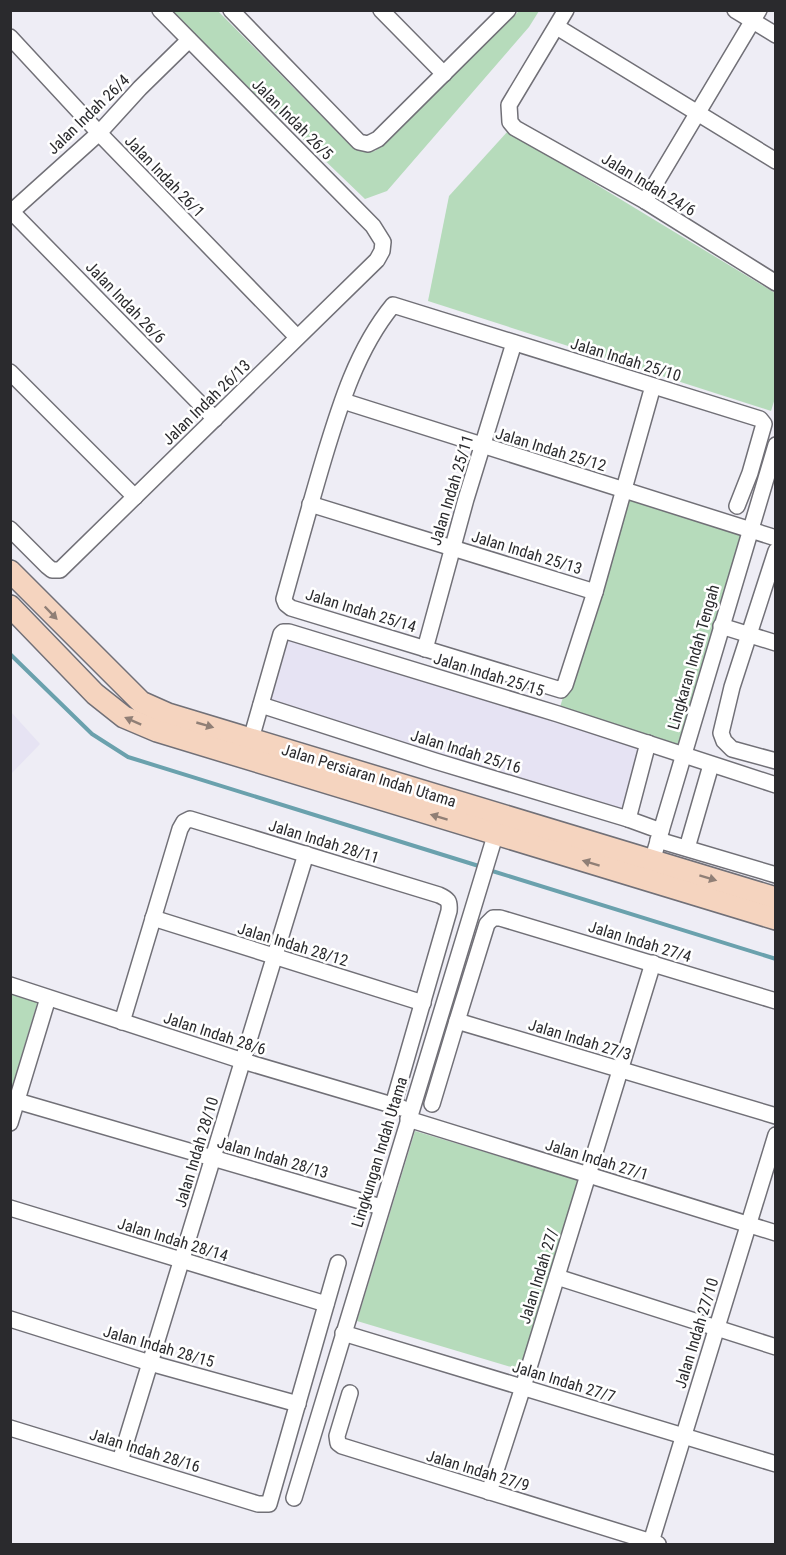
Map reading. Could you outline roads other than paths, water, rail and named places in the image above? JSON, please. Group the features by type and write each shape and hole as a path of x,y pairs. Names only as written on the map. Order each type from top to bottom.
{"main road":[{"name":"Jalan Persiaran Indah Utama","path":"10,571 141,702 168,714 251,739 498,825"},
{"name":"Jalan Persiaran Indah Utama","path":"10,606 95,694 124,717 157,731 498,825 650,871 776,919"},
{"name":"Jalan Persiaran Indah Utama","path":"650,871 776,898"}],"street":[{"name":"Jalan Indah 26/5","path":"160,10 373,226 383,242 382,251 377,260"},
{"path":"231,10 358,142 368,144 378,139 508,10"},
{"path":"381,10 444,74"},
{"path":"566,10 557,27 776,161"},
{"path":"735,10 756,16 776,35"},
{"path":"645,201 756,16"},
{"name":"Jalan Indah 24/6","path":"557,27 510,105 510,122 515,128 645,201 776,283"},
{"name":"Jalan Indah 26/1","path":"10,37 99,133 297,337"},
{"name":"Jalan Indah 26/4","path":"11,212 99,133 140,88 189,40"},
{"name":"Jalan Indah 26/6","path":"11,212 215,419"},
{"name":"Jalan Indah 26/13","path":"10,529 47,566 52,570 60,570 377,260"},
{"name":"Jalan Indah 25/10","path":"393,305 760,419 764,424 750,473 737,506"},
{"name":"Jalan Indah 25/14","path":"393,305 380,321 362,353 343,401 310,504 284,599 286,604 291,608 561,690 566,686 595,592"},
{"name":"Jalan Indah 25/11","path":"425,649 452,548 514,343"},
{"path":"10,372 135,497"},
{"path":"595,592 653,386"},
{"name":"Jalan Indah 25/12","path":"343,401 776,538"},
{"name":"Lingkaran Indah Tengah","path":"650,871 776,445"},
{"name":"Jalan Indah 25/13","path":"310,504 595,592"},
{"path":"776,551 748,634 721,732 724,741 732,748 776,761"},
{"path":"721,626 776,643"},
{"name":"Jalan Indah 25/15","path":"261,705 283,632 289,632 776,785"},
{"path":"251,739 261,705"},
{"name":"Jalan Indah 25/16","path":"261,705 435,761 628,819 687,848 776,875"},
{"path":"628,819 648,743"},
{"path":"687,848 711,765"},
{"name":"Jalan Indah 28/11","path":"153,918 180,828 190,819 306,854 447,899 450,904 449,911 423,1003"},
{"name":"Lingkungan Indah Utama","path":"294,1498 498,825"},
{"name":"Jalan Indah 28/10","path":"120,1461 306,854"},
{"path":"122,1022 153,918"},
{"name":"Jalan Indah 28/12","path":"153,918 423,1003"},
{"name":"Jalan Indah 27/4","path":"457,1021 486,924 493,918 500,918 776,1001"},
{"name":"Jalan Indah 27/","path":"489,1492 652,963"},
{"name":"Jalan Indah 28/6","path":"10,985 243,1061 393,1106 409,1115"},
{"path":"10,1123 48,998"},
{"path":"393,1106 423,1003"},
{"path":"432,1104 457,1021"},
{"name":"Jalan Indah 27/3","path":"457,1021 776,1116"},
{"name":"Jalan Indah 28/13","path":"17,1101 381,1207"},
{"name":"Jalan Indah 27/1","path":"409,1115 588,1175 776,1233"},
{"name":"Jalan Indah 27/10","path":"655,1544 684,1436 776,1135"},
{"name":"Jalan Indah 28/14","path":"10,1208 326,1304"},
{"path":"298,1404 338,1263"},
{"path":"557,1277 776,1347"},
{"name":"Jalan Indah 28/15","path":"10,1319 150,1364 298,1404"},
{"name":"Jalan Indah 27/7","path":"343,1333 776,1464"},
{"name":"Jalan Indah 27/9","path":"350,1393 337,1436 338,1443 655,1544"},
{"name":"Jalan Indah 28/16","path":"10,1428 258,1504 269,1504 298,1404"}],"waterway":[{"path":"10,654 92,734 128,757 482,867"},
{"path":"489,870 776,959"}]}
